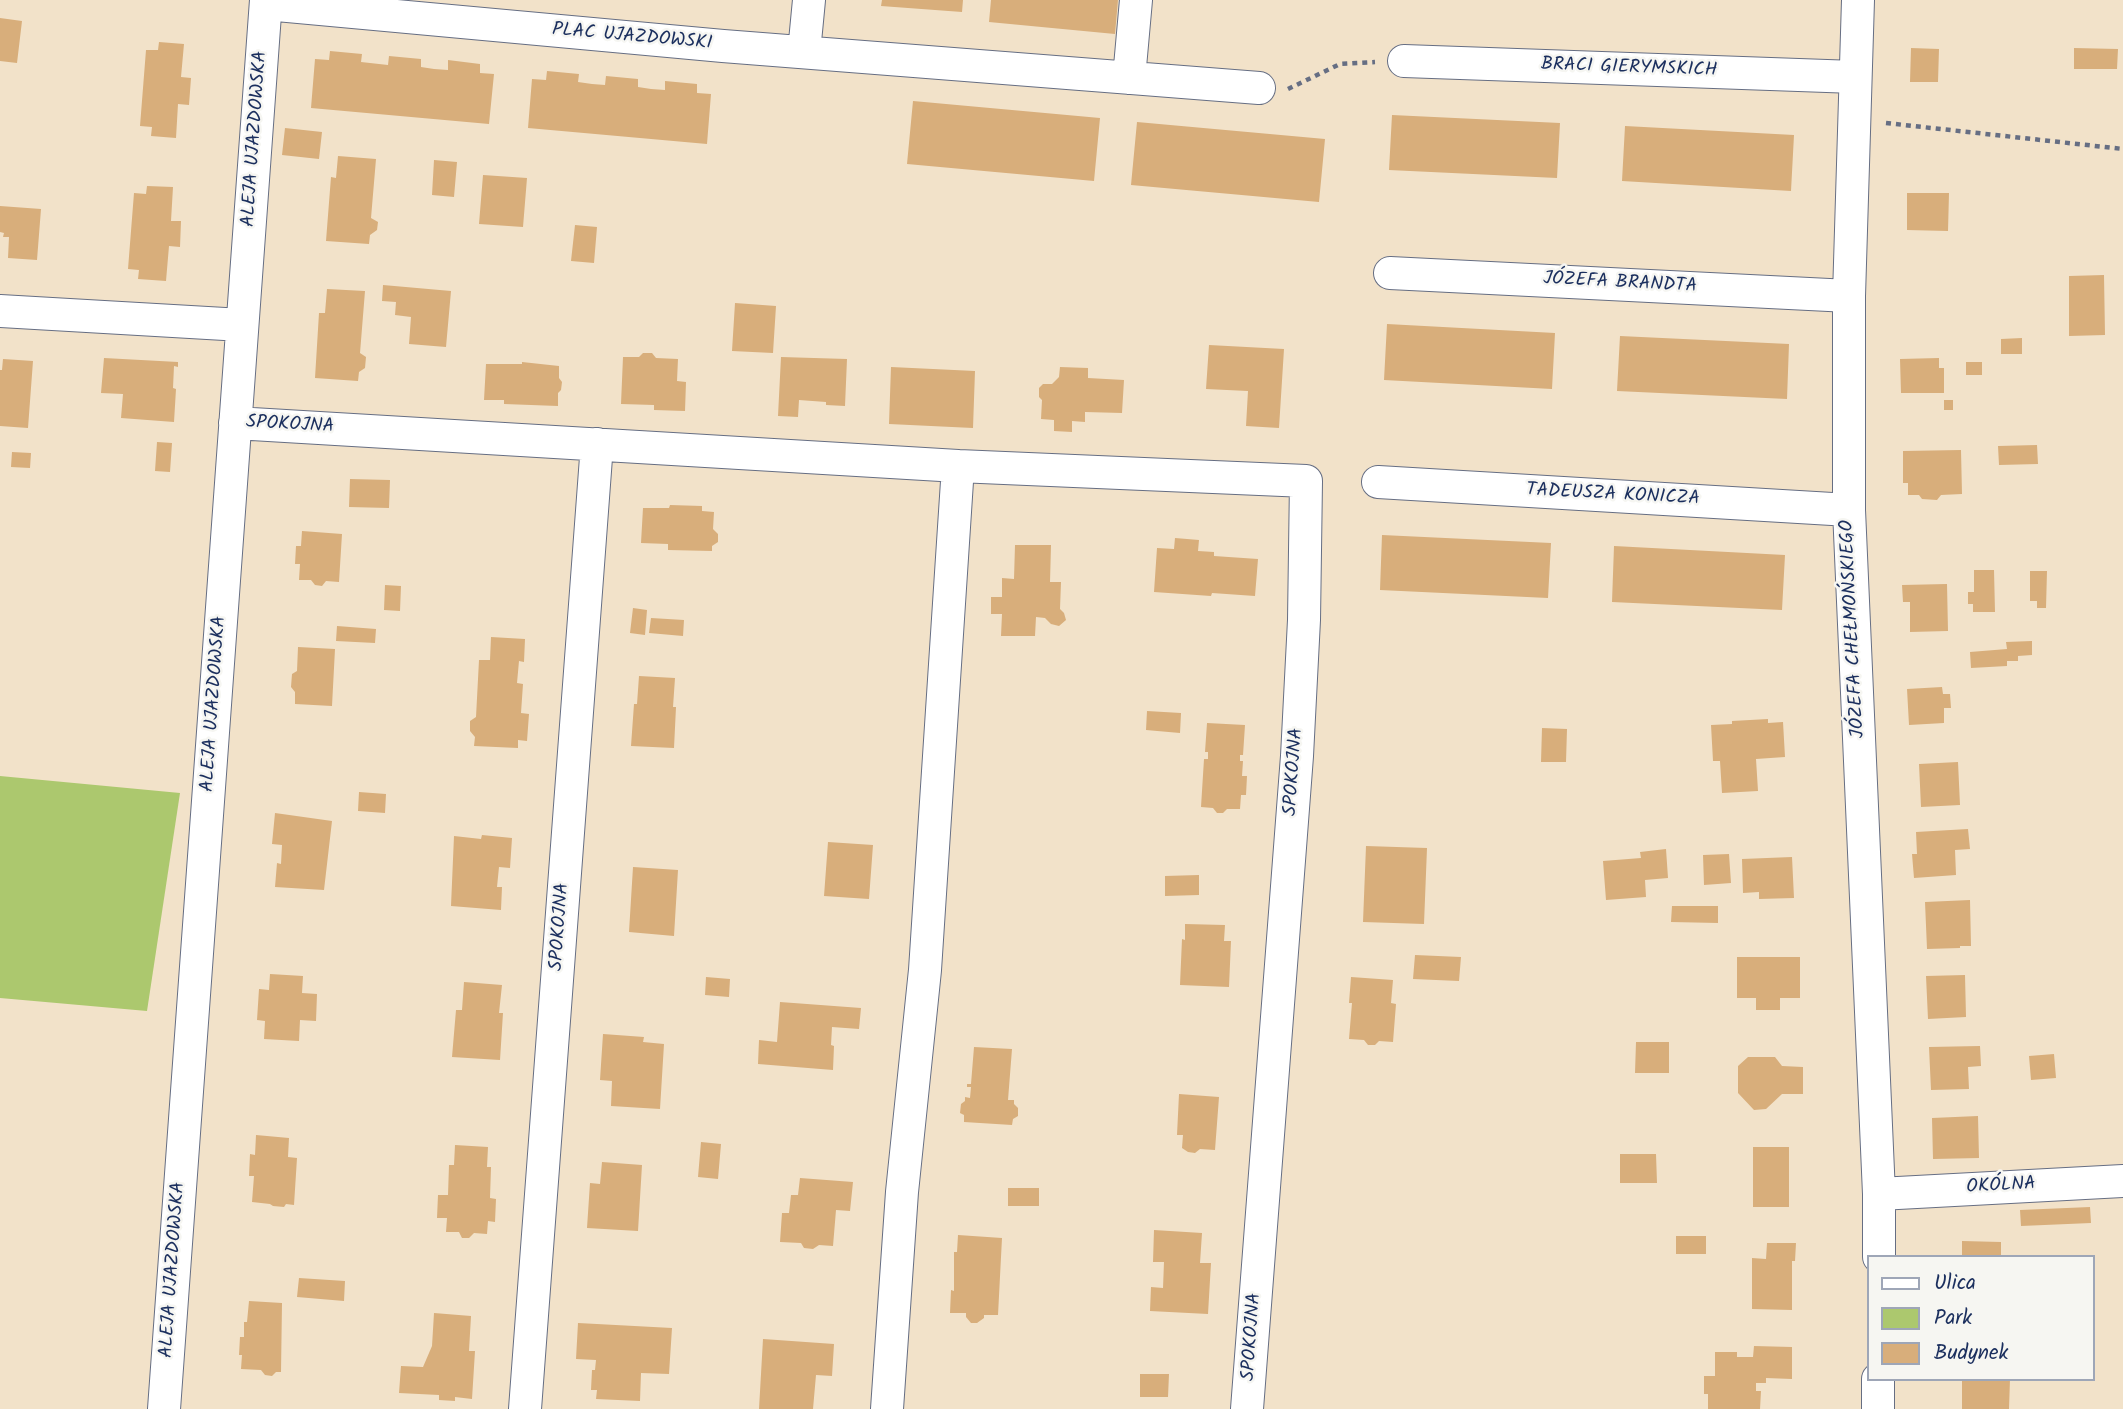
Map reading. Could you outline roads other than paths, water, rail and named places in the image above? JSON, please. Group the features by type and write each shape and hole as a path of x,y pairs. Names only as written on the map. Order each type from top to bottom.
{"street":[{"path":"804,52 809,0"},
{"path":"1129,78 1136,0"},
{"name":"JÓZEFA CHEŁMOŃSKIEGO","path":"1858,0 1849,296 1849,510 1879,1194 1879,1255"},
{"name":"PLAC UJAZDOWSKI","path":"266,2 460,11 804,52 1259,88"},
{"name":"ALEJA UJAZDOWSKA","path":"164,1409 266,2"},
{"name":"BRACI GIERYMSKICH","path":"1404,61 1855,77"},
{"name":"JÓZEFA BRANDTA","path":"1390,273 1849,296"},
{"path":"0,310 242,325"},
{"name":"SPOKOJNA","path":"235,423 958,466 1306,481 1304,620 1297,756 1247,1409"},
{"name":"SPOKOJNA","path":"525,1409 597,444"},
{"path":"887,1409 902,1192 925,970 958,466"},
{"name":"TADEUSZA KONICZA","path":"1378,482 1849,510"},
{"name":"OKÓLNA","path":"1879,1194 2123,1181"},
{"path":"1878,1381 1878,1409"}]}
